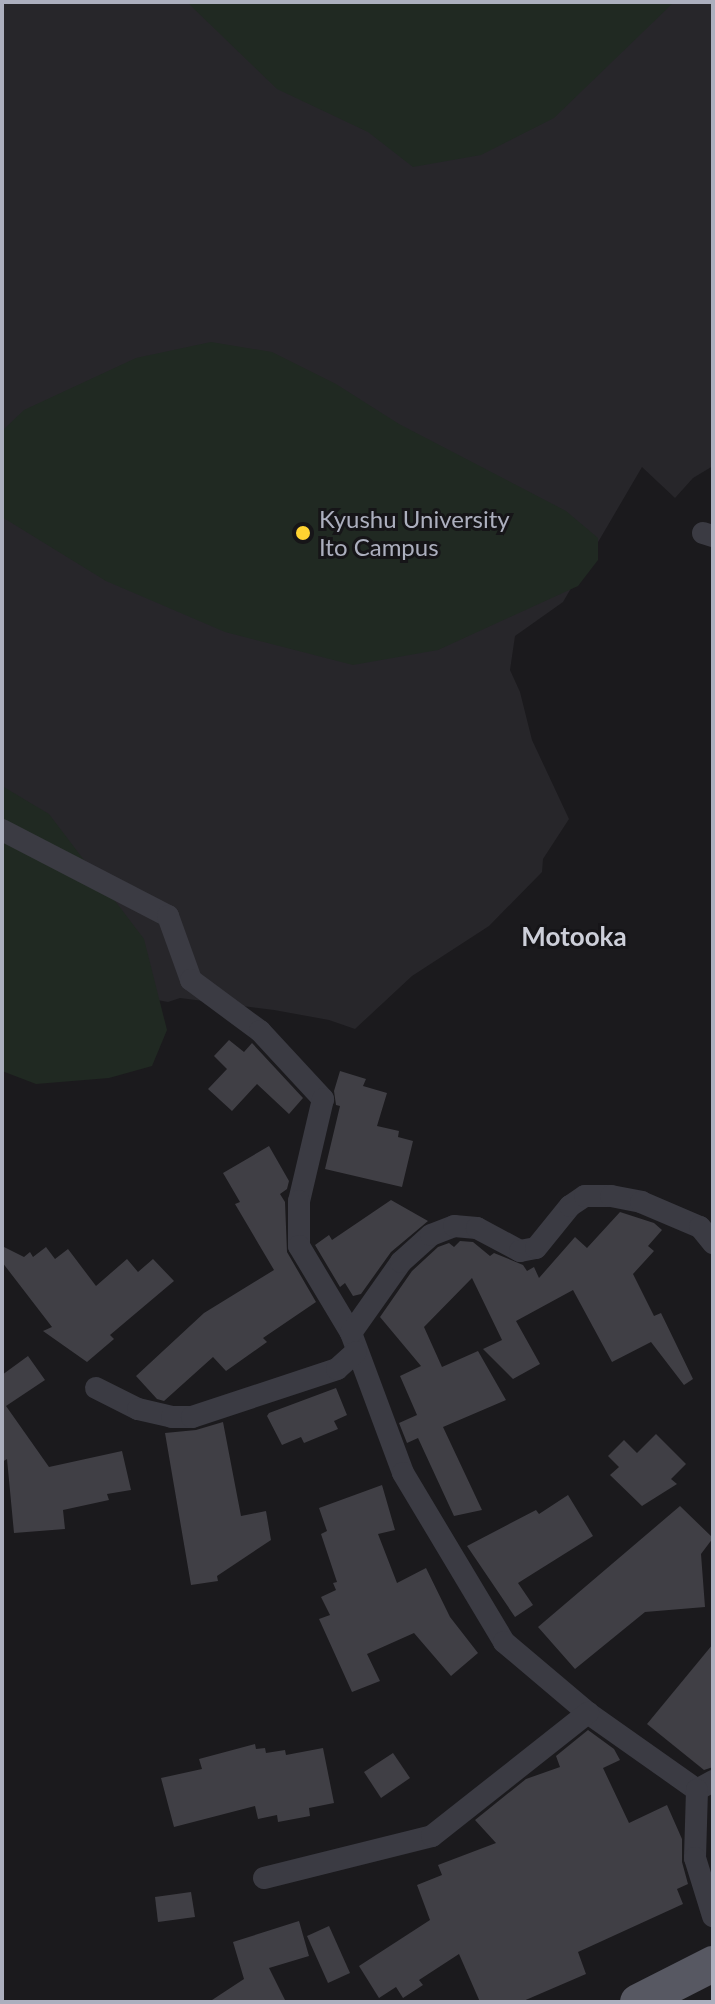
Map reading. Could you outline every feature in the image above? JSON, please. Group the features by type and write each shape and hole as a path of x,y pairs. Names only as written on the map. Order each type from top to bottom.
{"main road":[{"path":"638,2002 713,1964"}],"street":[{"path":"2,830 168,916 191,980 260,1031 323,1099 299,1201 299,1246 354,1342 403,1473 478,1604 504,1642 588,1713 705,1786 695,1858 713,1916"},
{"path":"96,1388 138,1409 172,1417 192,1417 337,1369 401,1262 431,1235 454,1226 477,1228 520,1251 536,1248 570,1206 585,1196 611,1196 641,1202 700,1227 713,1243"},
{"path":"264,1878 432,1836 588,1713"}],"shaded area":[{"name":"Kyushu University Ito Campus","path":"2,2 713,2 713,466 693,478 675,498 642,467 563,602 515,636 510,670 520,692 532,740 569,819 543,859 542,872 489,926 412,976 355,1029 329,1020 274,1010 180,998 168,1002 126,994 2,912"},
{"path":"187,2 674,2 554,118 481,155 413,167 368,132 277,89"},
{"path":"211,342 272,352 336,384 399,424 566,511 598,538 598,560 578,586 438,650 353,665 225,632 106,581 2,517 2,431 24,410 136,358"},
{"path":"2,786 49,814 144,939 167,1030 152,1066 109,1078 36,1084 2,1071"}],"building":[{"path":"229,1040 244,1052 252,1043 303,1098 289,1114 257,1084 232,1111 208,1089 227,1069 214,1056"},
{"path":"340,1071 366,1079 363,1086 387,1093 377,1126 399,1131 398,1137 413,1141 402,1187 325,1169 340,1106 336,1105 334,1091"},
{"path":"269,1146 289,1181 287,1189 280,1194 285,1202 287,1252 316,1302 263,1338 267,1342 226,1371 213,1357 164,1401 157,1399 136,1376 204,1313 274,1270 235,1204 240,1202 223,1173"},
{"path":"391,1200 428,1221 391,1252 361,1294 353,1296 345,1283 340,1287 315,1245 329,1235 332,1240"},
{"path":"620,1212 654,1223 662,1230 648,1246 654,1251 633,1274 654,1316 661,1313 693,1379 684,1385 651,1342 612,1362 573,1290 516,1321 540,1364 513,1379 483,1349 502,1340 472,1278 424,1327 442,1367 478,1351 506,1400 443,1427 482,1510 454,1516 418,1438 407,1443 399,1423 417,1415 400,1376 421,1366 380,1317 412,1271 438,1247 449,1243 454,1247 460,1241 473,1242 490,1256 494,1253 523,1265 527,1271 534,1267 539,1278 575,1237 587,1248"},
{"path":"2,1246 24,1257 30,1252 33,1257 46,1247 55,1259 68,1249 96,1286 127,1259 138,1272 153,1259 174,1281 110,1335 114,1339 87,1362 43,1331 52,1327 2,1262"},
{"path":"28,1356 45,1380 6,1406 49,1467 122,1451 131,1490 107,1494 109,1500 63,1510 65,1529 14,1533 7,1459 2,1462 2,1375"},
{"path":"336,1388 347,1415 334,1421 338,1429 304,1443 301,1437 282,1445 267,1416 269,1413"},
{"path":"223,1422 241,1516 266,1511 271,1540 217,1576 218,1581 191,1585 165,1433 196,1430"},
{"path":"656,1434 686,1464 671,1479 677,1484 642,1506 610,1475 619,1467 608,1456 624,1440 637,1453"},
{"path":"382,1485 395,1530 378,1534 397,1583 426,1568 450,1617 478,1653 451,1676 414,1633 367,1654 380,1681 352,1692 319,1619 330,1615 321,1597 336,1590 333,1583 337,1582 321,1534 327,1531 319,1508"},
{"path":"568,1495 593,1536 518,1583 533,1605 515,1617 467,1546 536,1510 539,1514"},
{"path":"680,1506 713,1538 701,1554 705,1607 645,1612 575,1669 538,1627"},
{"path":"713,1644 713,1767 704,1770 647,1724"},
{"path":"588,1730 614,1749 620,1760 603,1768 629,1823 667,1805 682,1839 682,1862 688,1884 677,1889 683,1904 578,1952 586,1974 521,2002 480,2002 459,1954 419,1980 423,1985 403,1998 396,1987 379,1998 359,1966 430,1920 417,1885 442,1875 438,1865 496,1843 475,1820 526,1779 560,1767 556,1756"},
{"path":"255,1744 256,1749 265,1748 266,1753 285,1750 286,1755 323,1748 334,1803 309,1808 310,1816 278,1822 277,1815 258,1819 255,1806 174,1827 161,1778 202,1769 199,1759"},
{"path":"393,1753 410,1778 381,1798 364,1772"},
{"path":"191,1892 195,1917 158,1922 155,1897"},
{"path":"299,1921 309,1956 269,1968 286,2002 209,2002 244,1979 233,1942"},
{"path":"329,1926 350,1973 328,1983 307,1936"}],"place":[{"name":"Kyushu University Ito Campus","path":"303,533"}],"district":[{"name":"Motooka","path":"574,937"}]}
